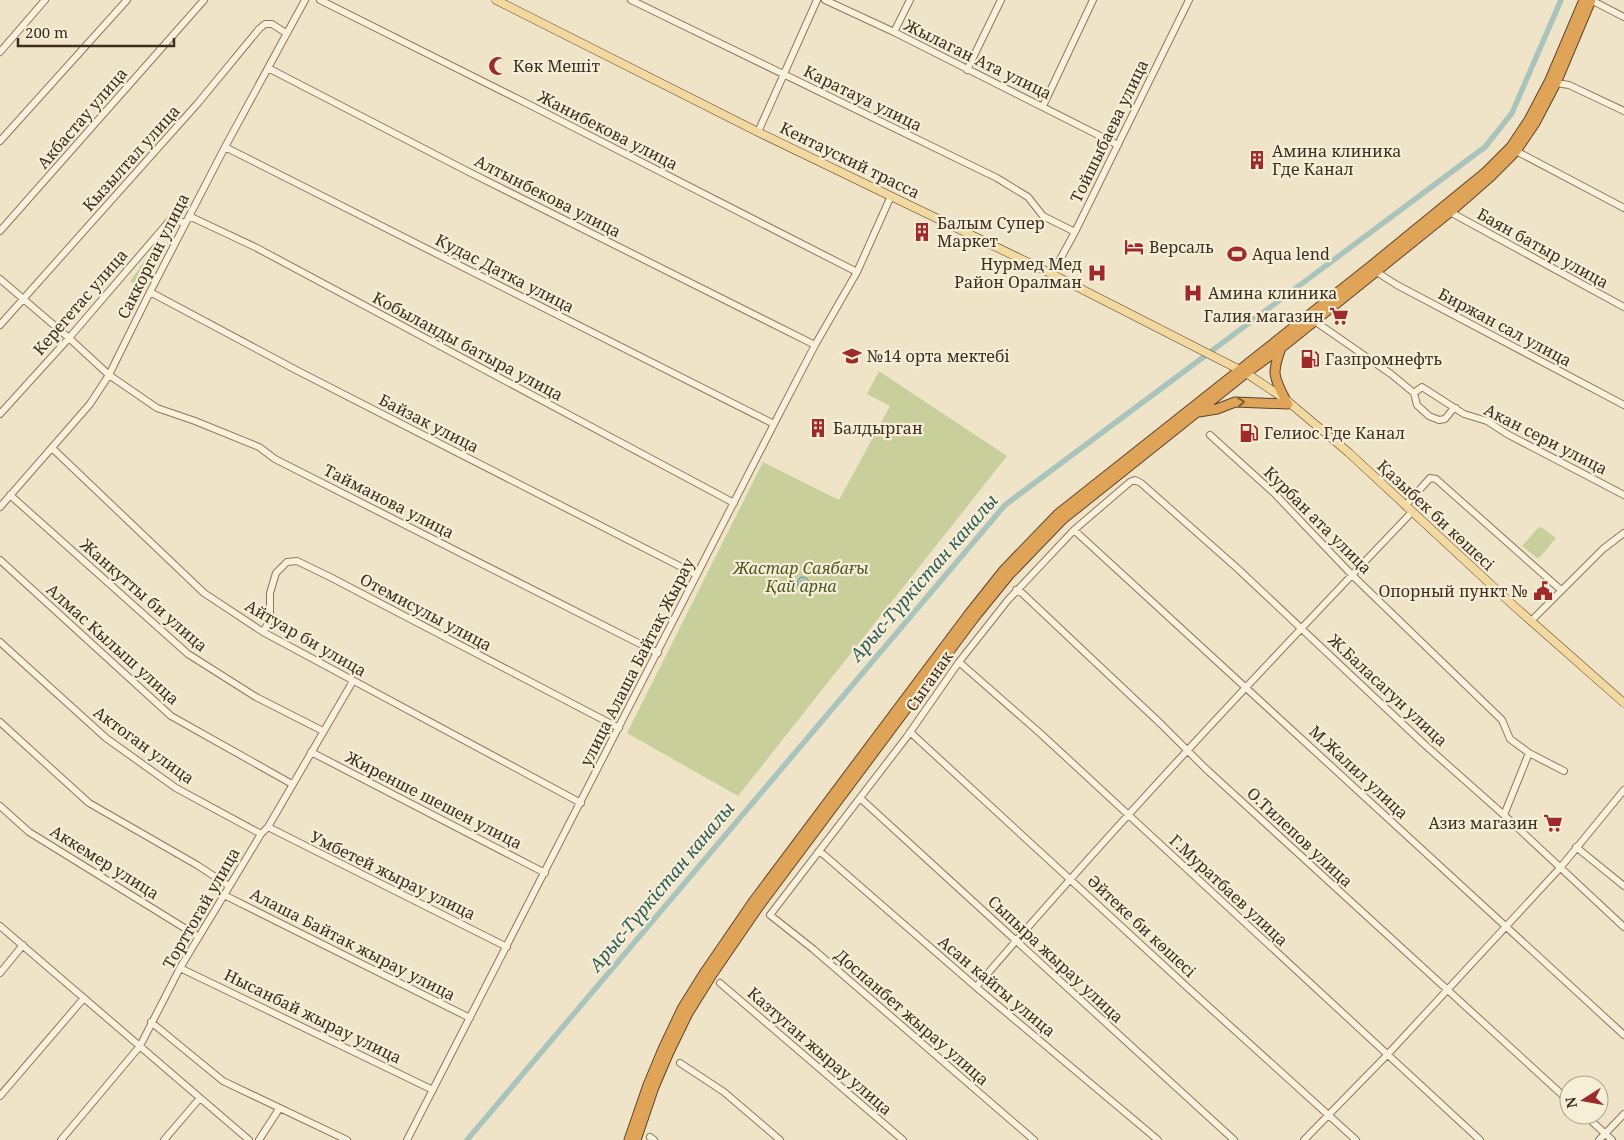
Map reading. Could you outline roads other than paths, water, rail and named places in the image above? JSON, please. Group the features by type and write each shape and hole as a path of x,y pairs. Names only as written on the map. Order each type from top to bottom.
{"highway":[{"path":"629,1140 663,1049 682,1009 705,972 753,902 969,614 1016,557 1058,514 1243,371 1486,172 1511,146 1529,120 1546,88 1584,0"},
{"path":"636,1140 654,1087 669,1052 688,1013 710,976 759,906 974,618 1026,556 1063,519 1196,413 1243,371 1281,347 1450,212 1516,151 1535,123 1556,83 1591,0"},
{"path":"1196,413 1217,409 1235,402 1286,401 1276,384 1274,369 1281,347"}],"main road":[{"name":"Кентауский трасса","path":"496,0 758,132 1052,274 1220,359"},
{"name":"Қазыбек би көшесі","path":"1220,359 1243,371 1286,401 1348,452 1531,621 1624,703"}],"street":[{"path":"0,52 45,0"},
{"path":"0,142 127,0"},
{"name":"Акбастау улица","path":"0,231 204,0"},
{"name":"Саккорган улица","path":"0,507 90,404 109,375 224,146 305,0"},
{"name":"Жанибекова улица","path":"320,0 857,272"},
{"name":"Каратауа улица","path":"631,0 998,178 1028,197 1043,216 1075,232"},
{"path":"758,132 817,0"},
{"name":"Жылаган Ата улица","path":"825,0 894,32 1118,145"},
{"path":"894,32 910,0"},
{"path":"967,70 1001,0"},
{"path":"1043,106 1093,0"},
{"name":"Тойшыбаева улица","path":"1052,274 1075,232 1189,0"},
{"path":"1591,0 1624,17"},
{"name":"Кызылтал улица","path":"0,325 198,103 264,24 272,24 286,33"},
{"name":"Алтынбекова улица","path":"268,68 476,175 816,345"},
{"path":"1556,83 1569,85 1624,111"},
{"name":"Кудас Датка улица","path":"224,146 774,424"},
{"path":"1516,151 1624,208"},
{"name":"улица Алаша Байтақ Жырау","path":"407,1140 774,424 857,272 891,196"},
{"name":"Баян батыр улица","path":"1450,212 1624,308"},
{"name":"Кобыланды батыра улица","path":"189,216 255,247 734,503"},
{"name":"Керегетас улица","path":"0,414 69,338 170,219 185,223"},
{"name":"Биржан сал улица","path":"1375,271 1397,285 1624,404"},
{"path":"0,279 109,375"},
{"name":"Байзак улица","path":"150,292 298,372 698,575"},
{"path":"1313,320 1391,374 1414,393 1417,405 1429,416 1439,420 1445,419 1453,408 1456,408"},
{"name":"Тайманова улица","path":"109,375 157,408 259,447 275,459 658,653"},
{"name":"Акан сери улица","path":"1414,393 1422,386 1464,414 1487,421 1507,434 1624,495"},
{"name":"Курбан ата улица","path":"1210,435 1274,493 1352,575 1502,720 1510,739 1529,753 1564,771"},
{"name":"Айтуар би улица","path":"52,448 204,593 263,632 581,803"},
{"path":"1405,506 1430,478 1436,479 1561,590"},
{"name":"Ж.Баласагун улица","path":"1130,482 1135,480 1141,483 1224,556 1424,744 1504,814 1624,927"},
{"name":"Сыганак","path":"770,915 910,732 959,662 1016,590 1074,530 1130,482"},
{"name":"Жанкутты би улица","path":"10,495 188,654 256,697 323,731"},
{"path":"976,987 1016,940 1188,750 1412,512"},
{"name":"М.Жалил улица","path":"1074,530 1624,1035"},
{"path":"1531,621 1603,549 1624,532"},
{"name":"Алмас Кылыш улица","path":"0,560 171,716 292,784"},
{"name":"Отемисулы улица","path":"263,632 270,620 270,593 276,573 287,562 297,562 330,577 619,728"},
{"name":"О.Тилепов улица","path":"1016,590 1022,593 1074,641 1188,750 1559,1092"},
{"name":"Актоган улица","path":"0,642 106,738 176,788 261,834"},
{"name":"Г.Муратбаев улица","path":"959,662 1034,728 1480,1140"},
{"name":"Торттогай улица","path":"61,1140 140,1046 180,968 261,834 268,827 352,681"},
{"path":"0,722 89,803 230,886"},
{"name":"Әйтеке би көшесі","path":"910,732 1356,1140"},
{"name":"Жиренше шешен улица","path":"310,752 545,872"},
{"path":"1504,814 1529,753"},
{"path":"1304,1140 1388,1054 1560,868 1623,793"},
{"name":"Сыпыра жырау улица","path":"860,798 1234,1140"},
{"name":"Аккемер улица","path":"0,806 29,832 199,937"},
{"name":"Умбетей жырау улица","path":"268,827 507,947"},
{"path":"1576,848 1624,886"},
{"name":"Асан кайгы улица","path":"818,852 830,860 976,987 1158,1140"},
{"path":"1618,881 1624,876"},
{"name":"Алаша Байтак жырау улица","path":"224,895 470,1018"},
{"name":"Доспанбет жырау улица","path":"770,915 813,949 1034,1140"},
{"path":"0,926 249,1140"},
{"path":"0,972 23,945"},
{"name":"Нысанбай жырау улица","path":"180,968 433,1090"},
{"name":"Казтуган жырау улица","path":"720,983 903,1140"},
{"path":"0,1096 84,998"},
{"path":"151,1022 224,1080 347,1140"},
{"path":"680,1063 724,1092 780,1140"},
{"path":"164,1140 200,1098"},
{"path":"259,1140 279,1108"},
{"path":"1599,1140 1624,1114"},
{"path":"1596,1125 1612,1140"}],"water":[{"path":"801,577 805,577 809,583 805,589 801,589 797,585 797,581"}],"waterway":[{"name":"Арыс-Түркістан каналы","path":"467,1140 1005,505 1485,147 1512,113 1561,0"}],"place":[{"name":"Көк Мешіт","path":"498,66"},
{"name":"Амина клиника Где Канал","path":"1257,160"},
{"name":"Балым Супер Маркет","path":"922,232"},
{"name":"Версаль","path":"1134,247"},
{"name":"Aqua lend","path":"1237,254"},
{"name":"Нурмед Мед Район Оралман","path":"1097,273"},
{"name":"Амина клиника","path":"1193,293"},
{"name":"Галия магазин","path":"1339,316"},
{"name":"№14 орта мектебі","path":"852,356"},
{"name":"Газпромнефть","path":"1310,359"},
{"name":"Балдырган","path":"818,428"},
{"name":"Гелиос Где Канал","path":"1249,433"},
{"name":"Опорный пункт №","path":"1543,591"},
{"name":"Азиз магазин","path":"1553,823"}],"park label":[{"name":"Жастар Саябағы Қай арна","path":"801,577"}]}
